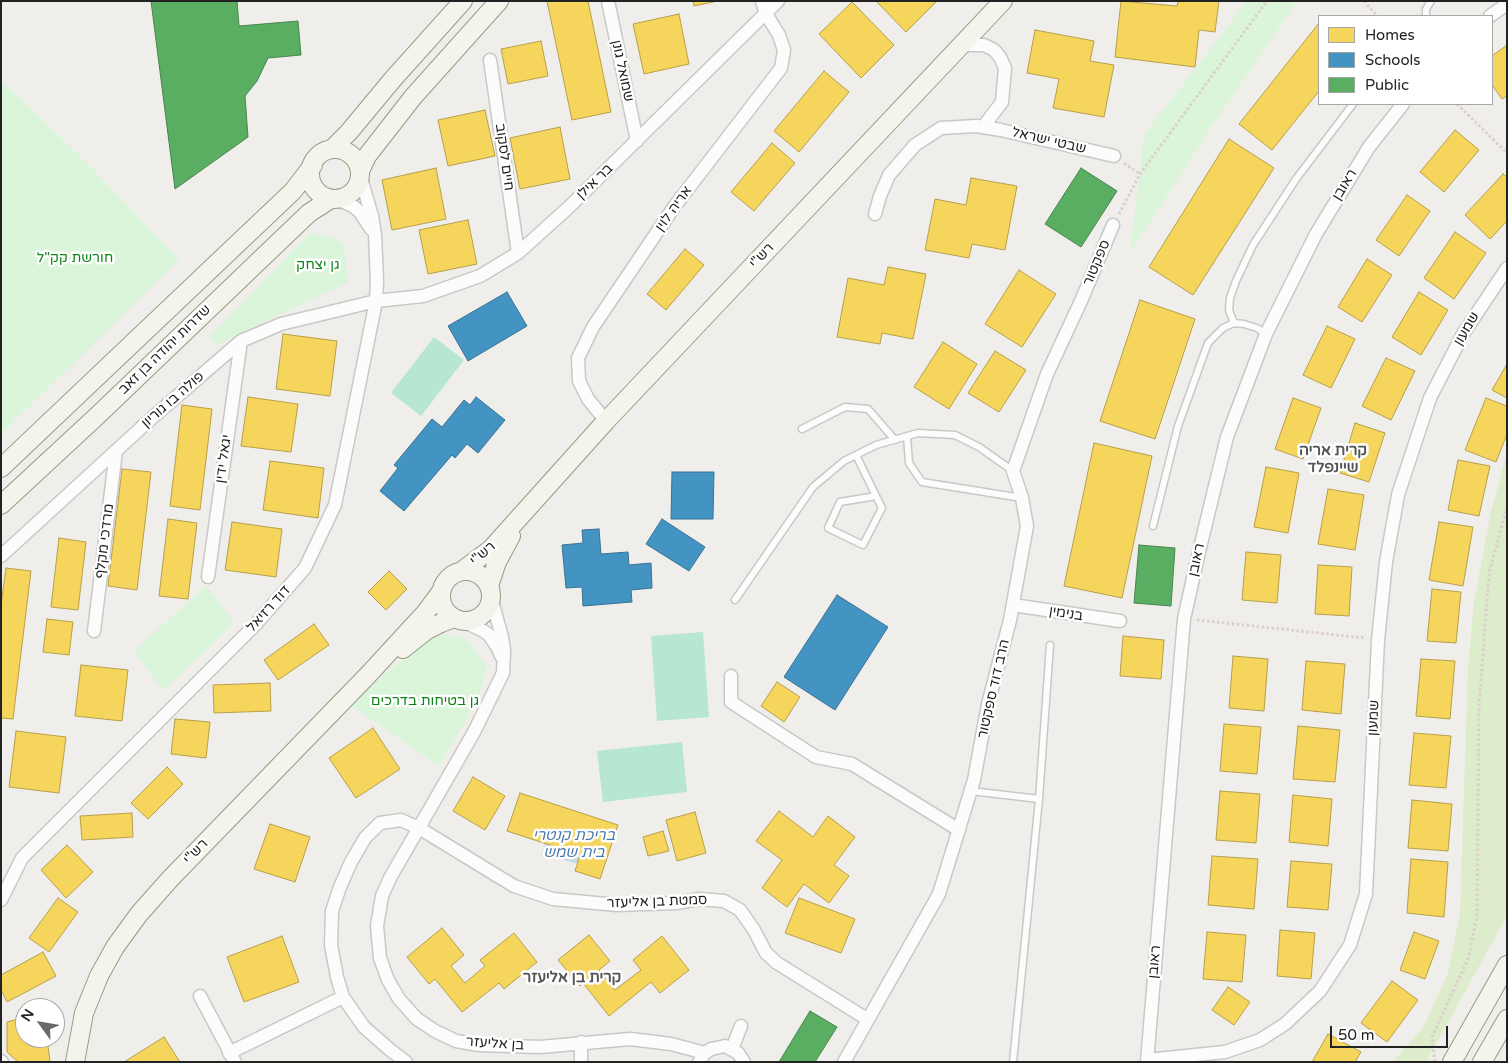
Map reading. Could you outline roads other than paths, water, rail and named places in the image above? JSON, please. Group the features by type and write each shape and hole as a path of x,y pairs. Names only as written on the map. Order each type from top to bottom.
{"street":[{"path":"375,235 360,212 346,202 324,196 314,186 311,179 312,165 320,155 332,149 349,132 393,79 463,1"},
{"path":"334,199 350,194 355,189 367,156 413,97 499,1"},
{"name":"שמואל גונן","path":"608,1 637,141"},
{"name":"אריה לוין","path":"606,421 588,399 579,380 578,358 593,327 674,207 781,68 784,50 779,35 766,14 762,1"},
{"name":"בר אילן","path":"376,301 423,296 480,276 518,253 568,208 778,1"},
{"name":"רש\"י","path":"463,570 491,549 606,421 1003,1"},
{"path":"1491,15 1507,4"},
{"path":"962,45 984,45 994,50 1005,68 1002,102 983,127"},
{"name":"חיים לסקוב","path":"490,60 518,253"},
{"name":"ראובן","path":"1147,1061 1184,619 1227,437 1266,334 1316,234 1369,147 1402,105"},
{"name":"שבטי ישראל","path":"876,214 880,196 889,175 915,145 940,128 983,127 1114,156"},
{"path":"332,149 340,150 354,157 360,173"},
{"name":"שדרות יהודה בן זאב","path":"1,468 293,191 312,165"},
{"name":"דוד רזיאל","path":"1,900 22,858 256,625 305,568 334,504 376,301 375,235 372,216 360,173"},
{"name":"שדרות יהודה בן זאב","path":"1,505 104,410 302,220 319,205 334,199"},
{"name":"ספקטור","path":"1013,471 1047,374 1081,301 1113,225"},
{"name":"שמעון","path":"1147,1061 1228,1057 1260,1040 1285,1024 1320,991 1350,945 1366,894 1378,640 1386,562 1398,495 1430,398 1463,334 1507,268"},
{"name":"פולה בו גוריון","path":"1,556 241,341 281,324 376,301"},
{"name":"יגאל ידין","path":"208,577 241,341"},
{"name":"מרדכי מקלף","path":"94,631 116,451"},
{"name":"הרב דוד ספקטור","path":"844,1062 867,1018 939,894 959,830 970,791 988,704 1013,606 1027,526 1022,498 1013,471"},
{"name":"רש\"י","path":"490,592 497,562 523,514"},
{"path":"458,619 471,620 478,618 489,605 490,592 485,579 471,571 463,570 450,575 446,580 440,594 443,608 458,619 489,635 498,648 502,660 503,673"},
{"name":"בן אליעזר","path":"490,592 502,637 504,650 503,673 474,732 390,878 382,896 376,926 380,958 386,975 399,999 417,1019 435,1032 456,1041 479,1045 540,1047 630,1039 670,1044 702,1057"},
{"name":"רש\"י","path":"75,1062 84,1012 99,976 115,948 139,914 177,872 368,675 440,594"},
{"name":"בנימין","path":"1013,606 1120,621"},
{"name":"רש\"י","path":"368,675 427,630 441,623 458,619"},
{"path":"731,676 731,702 816,757 852,764 959,830"},
{"path":"406,1062 389,1050 364,1027 343,997 331,946 332,911 350,862 365,838 380,823 401,820 420,828"},
{"name":"סמטת בן אליעזר","path":"420,828 514,886 554,899 617,905 676,903 699,899 724,902 740,910 766,953 777,963 867,1018"},
{"path":"1452,1062 1507,965"},
{"path":"200,996 232,1057 343,997"},
{"path":"1482,1062 1507,1019"},
{"path":"732,1049 741,1026"},
{"path":"581,1042 581,1062"},
{"path":"702,1057 718,1046 725,1046 738,1053 744,1062"}],"lane":[{"path":"1426,15 1426,9 1431,1"},
{"path":"1234,323 1229,310 1230,298 1253,245 1296,179 1352,105"},
{"path":"1152,526 1178,426 1208,344 1215,334 1234,323 1257,328 1266,334"},
{"path":"802,429 845,407 868,409 895,440"},
{"path":"735,600 812,487 844,461 856,455 876,446 918,433 955,435 979,447 1013,471"},
{"path":"907,436 909,463 922,482 1022,498"},
{"path":"856,455 882,508 863,545 828,528 840,502 876,496"},
{"path":"1013,1062 1039,799 1050,645"},
{"path":"970,791 1039,799"}],"water":[{"name":"בריכת קנטרי בית שמש","path":"551,821 596,832 588,866 542,855"}],"district":[{"name":"קרית אריה שיינפלד","path":"1333,460"},
{"name":"קרית בן אליעזר","path":"572,978"}],"park label":[{"name":"חורשת קק\"ל","path":"75,258"},
{"name":"גן יצחק","path":"318,265"},
{"name":"גן בטיחות בדרכים","path":"425,701"}]}
